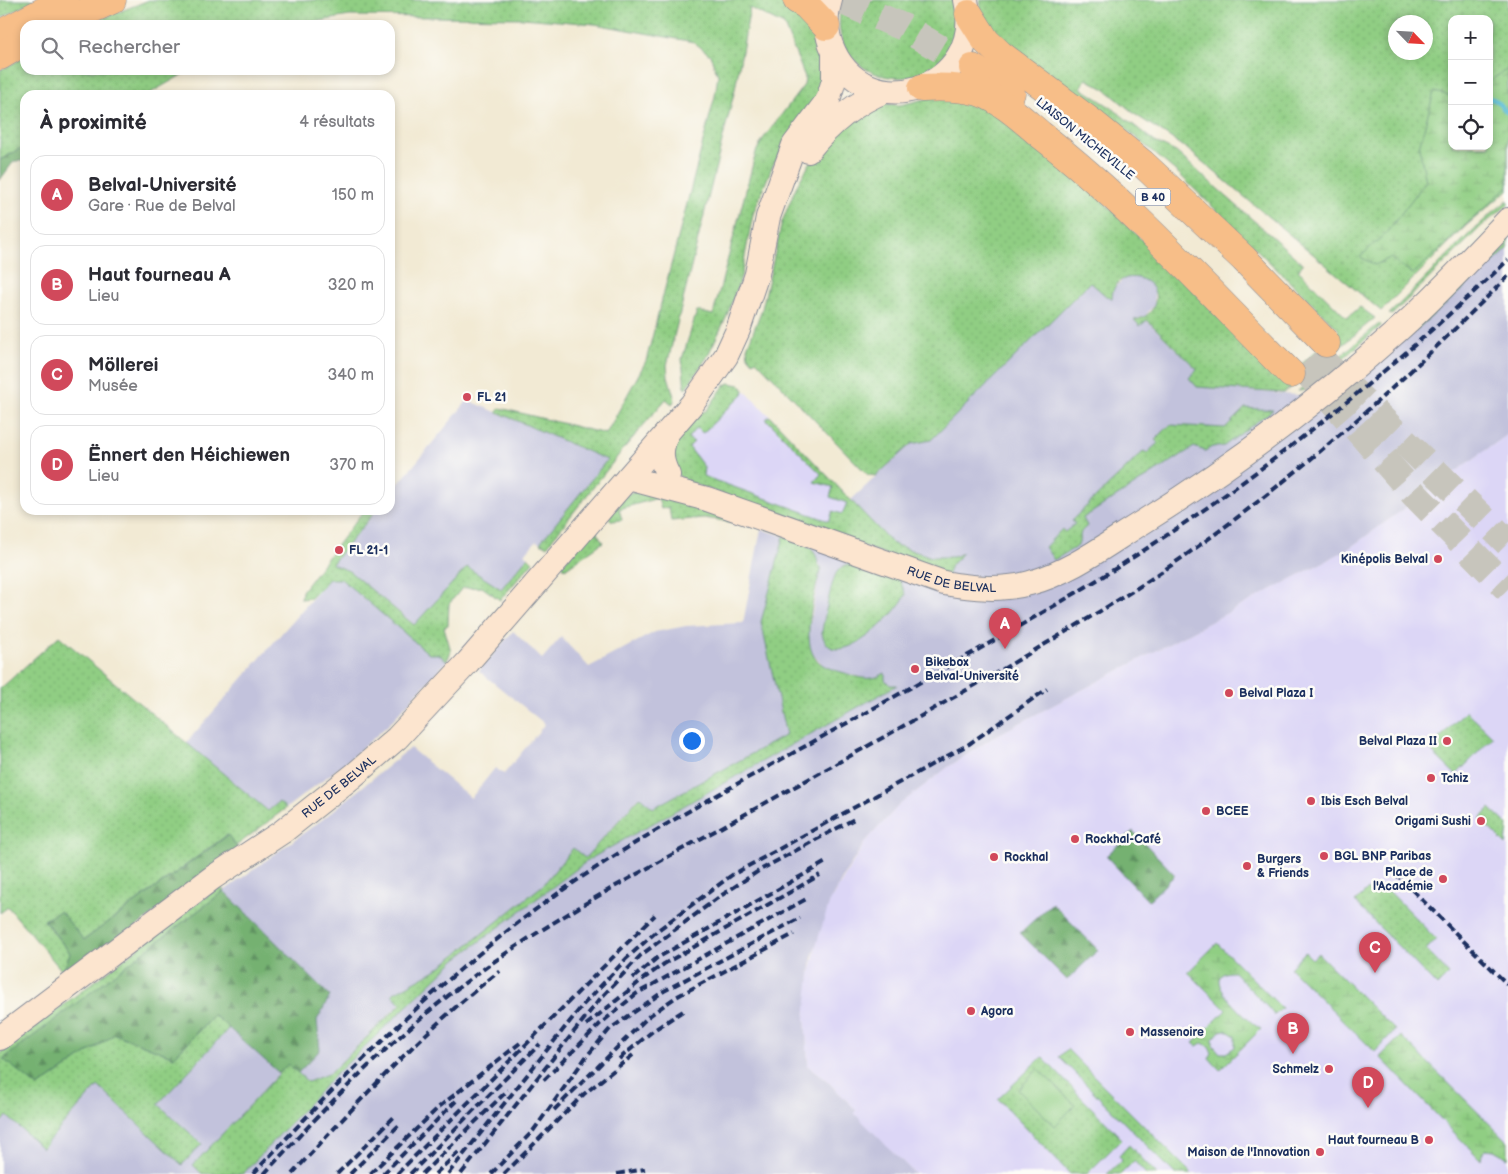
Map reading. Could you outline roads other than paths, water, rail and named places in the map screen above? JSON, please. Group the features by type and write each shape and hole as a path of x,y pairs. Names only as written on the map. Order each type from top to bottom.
{"highway":[{"path":"27,20 65,0"},
{"path":"68,20 112,0"},
{"path":"797,0 806,5 826,26"},
{"name":"B 40","path":"968,7 986,41 993,48 1094,124 1142,163 1244,259 1308,358"},
{"path":"0,34 20,24"},
{"path":"0,56 20,44"},
{"name":"LIAISON MICHEVILLE","path":"975,64 1020,88 1134,179 1308,358"},
{"name":"B 40","path":"922,88 950,87 980,93 1007,108 1070,158 1119,202 1308,358"}],"main road":[{"path":"830,0 826,26 834,53 843,67 855,78 885,91 904,92 922,88 939,79 958,58 968,32 968,7"},
{"path":"644,460 692,404 726,356 738,330 757,274 768,217 794,145 828,100 834,80 834,53"},
{"path":"779,187 821,135 860,102 885,91"},
{"name":"RUE DE BELVAL","path":"628,478 707,499 944,583 973,588 1002,588 1030,583 1058,573 1184,497 1274,434 1397,332 1508,220"},
{"path":"668,432 661,454 662,464 668,475"},
{"name":"RUE DE BELVAL","path":"0,1038 212,878 296,821 397,738 448,684 644,460 707,499"}],"waterway":[{"path":"1493,99 1508,113"}],"tunnel":[{"path":"840,0 903,27 973,68"},
{"path":"1314,353 1508,543"},
{"path":"1301,365 1415,495 1508,589"}],"railway":[{"path":"253,1174 320,1103 425,1000 539,907 596,868 713,797 945,669 1109,573 1170,533 1229,492 1345,404 1455,309 1508,260"},
{"path":"264,1174 369,1065 454,991 512,949 539,931 653,865 1008,666 1131,592 1197,547 1291,476 1336,438 1423,359 1508,276"},
{"path":"448,1174 583,1005 626,959 658,930 732,875 969,744 1047,689"},
{"path":"461,1174 600,999 641,955 719,897 760,870 856,818"},
{"path":"633,978 657,958 826,862"},
{"path":"1395,873 1508,985"},
{"path":"586,1025 664,964 820,875"},
{"path":"544,1080 600,1024 636,994 808,898"},
{"path":"397,1174 655,915"},
{"path":"491,1174 533,1131 586,1057 610,1029 664,991 800,918"},
{"path":"554,1110 649,1016 676,997 794,934"},
{"path":"292,1174 417,1042 500,971"},
{"path":"619,1059 654,1030 683,1011"},
{"path":"370,1174 439,1107 520,1043"},
{"path":"410,1174 540,1044"},
{"path":"504,1174 584,1094 633,1055"},
{"path":"422,1174 508,1090"},
{"path":"383,1174 456,1101"},
{"path":"337,1174 394,1117"},
{"path":"350,1174 400,1124"},
{"path":"435,1174 461,1150"},
{"path":"617,1174 645,1169"}],"place":[{"name":"FL 21","path":"467,397"},
{"name":"FL 21-1","path":"339,550"},
{"name":"Kinépolis Belval","path":"1438,559"},
{"name":"Belval-Université","path":"1005,649"},
{"name":"Bikebox Belval-Université","path":"915,669"},
{"name":"Belval Plaza I","path":"1229,693"},
{"name":"Belval Plaza II","path":"1447,741"},
{"name":"Tchiz","path":"1431,778"},
{"name":"Ibis Esch Belval","path":"1311,801"},
{"name":"BCEE","path":"1206,811"},
{"name":"Origami Sushi","path":"1481,821"},
{"name":"Rockhal-Café","path":"1075,839"},
{"name":"BGL BNP Paribas","path":"1324,856"},
{"name":"Rockhal","path":"994,857"},
{"name":"Burgers & Friends","path":"1247,866"},
{"name":"Place de l'Académie","path":"1443,879"},
{"name":"Möllerei","path":"1375,973"},
{"name":"Agora","path":"971,1011"},
{"name":"Massenoire","path":"1130,1032"},
{"name":"Haut fourneau A","path":"1293,1054"},
{"name":"Schmelz","path":"1329,1069"},
{"name":"Ënnert den Héichiewen","path":"1368,1108"},
{"name":"Haut fourneau B","path":"1429,1140"},
{"name":"Maison de l'Innovation","path":"1320,1152"}]}
